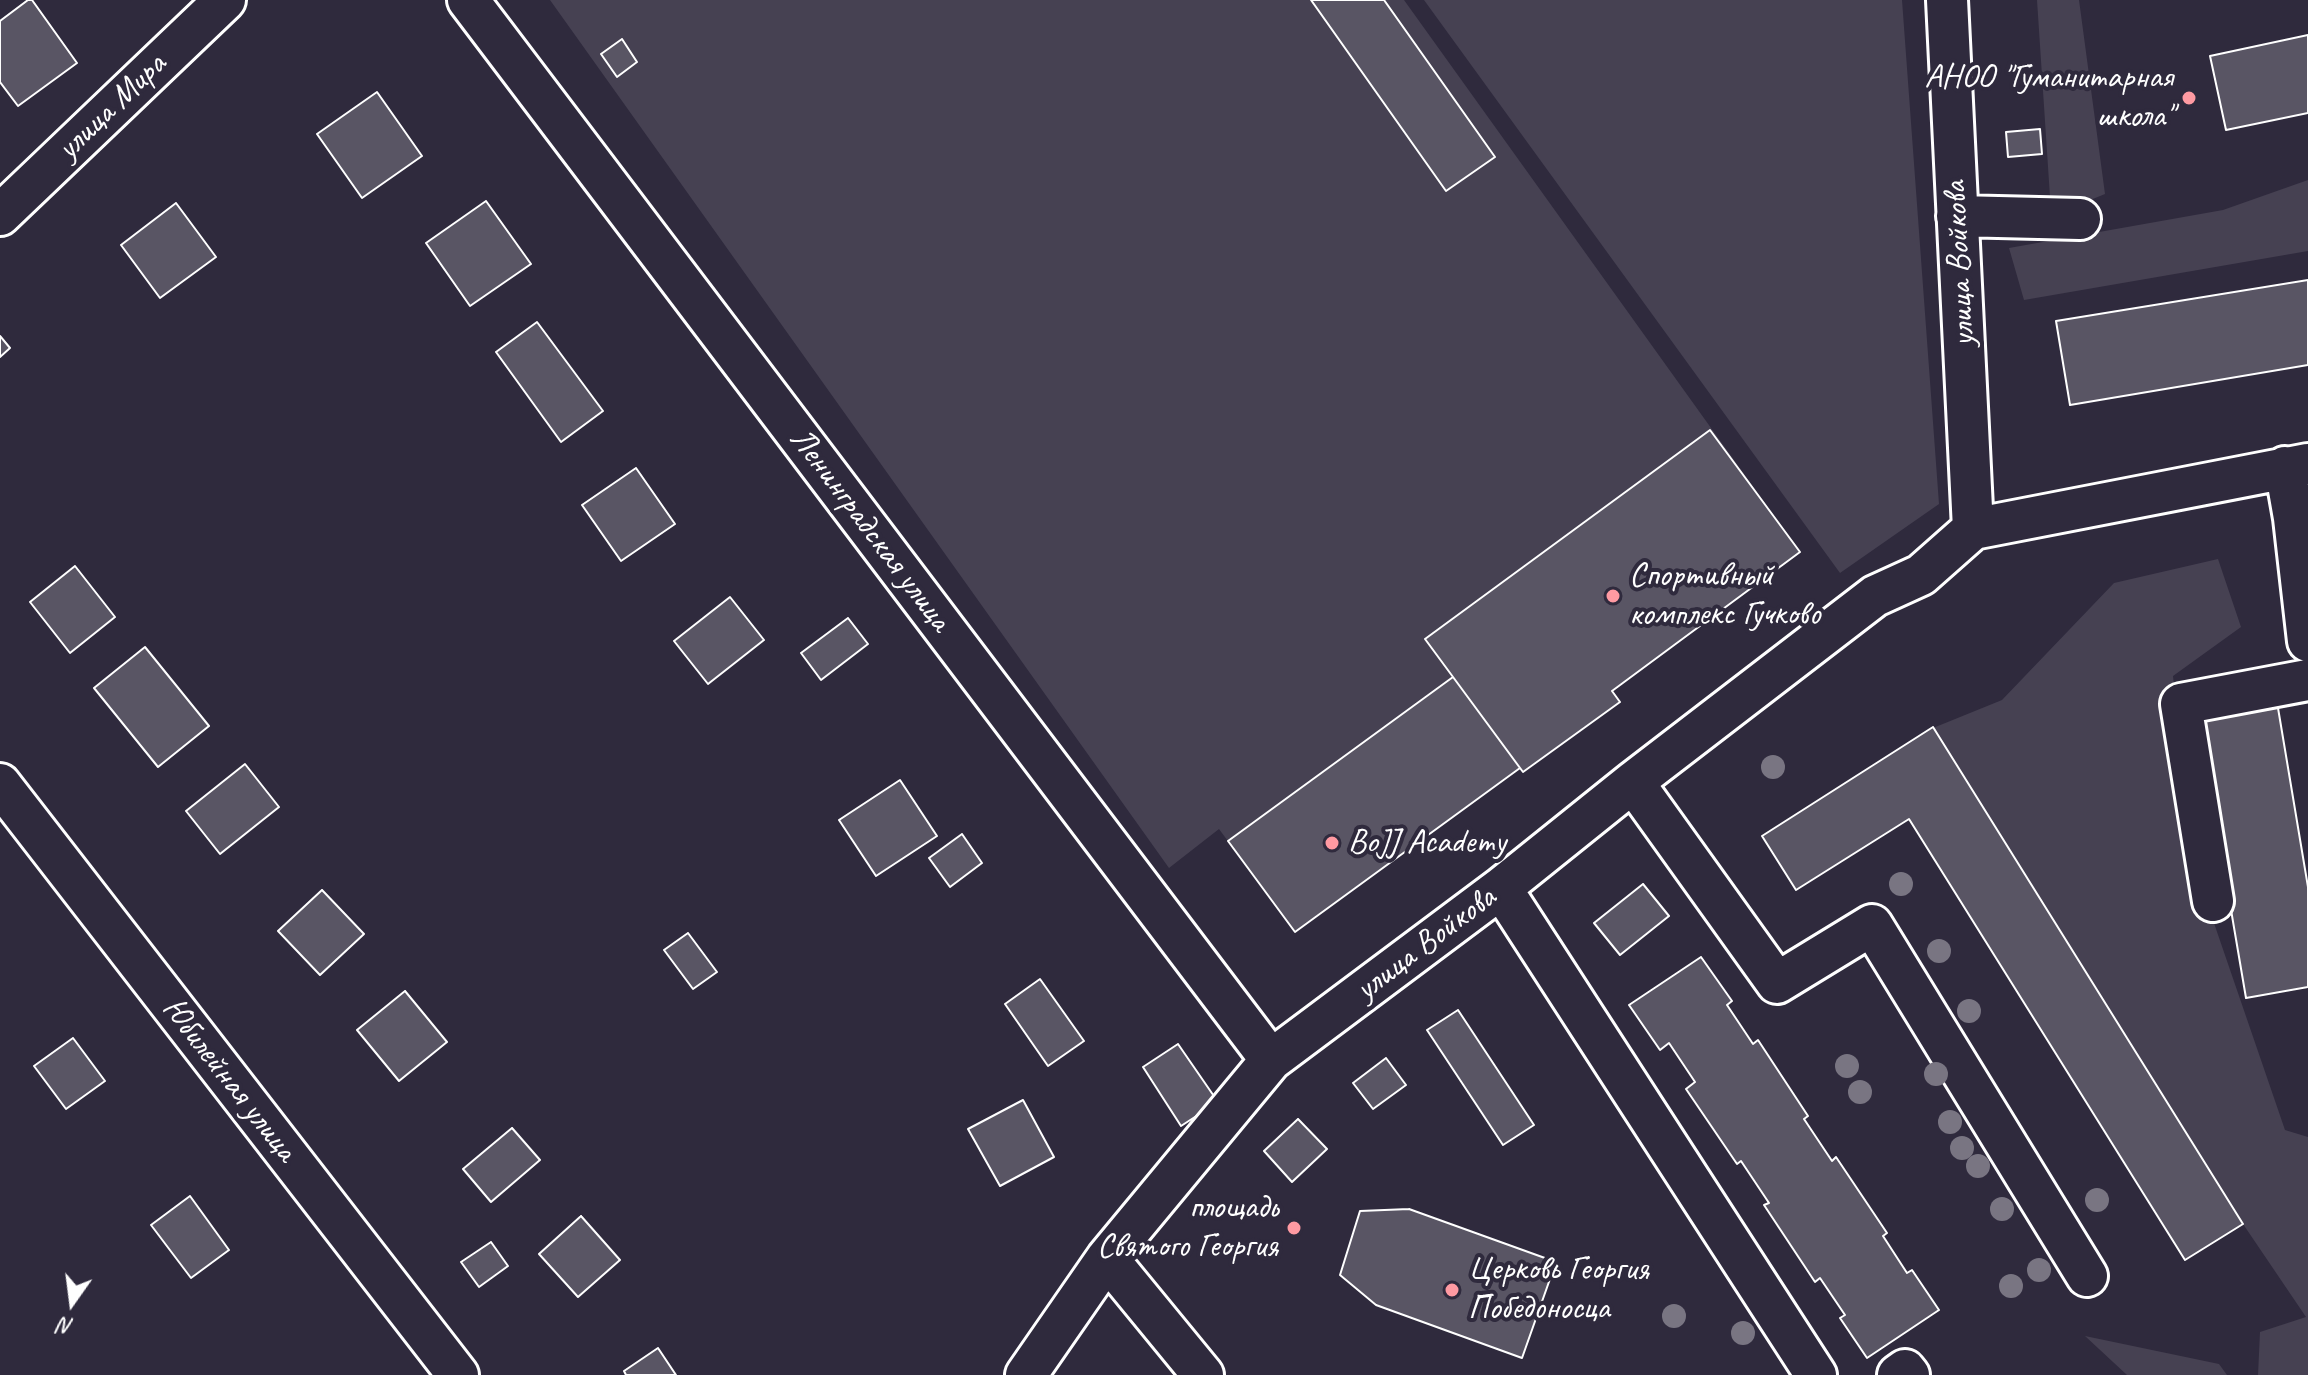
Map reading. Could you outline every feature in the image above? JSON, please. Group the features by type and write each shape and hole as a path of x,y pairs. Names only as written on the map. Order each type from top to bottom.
{"street":[{"name":"улица Мира","path":"0,215 225,0"},
{"name":"Ленинградская улица","path":"468,0 1271,1060"},
{"name":"улица Войкова","path":"1026,1375 1107,1258 1271,1060 1501,888 1875,596 1921,575 1973,529 1947,0"},
{"path":"1957,216 2080,219"},
{"path":"1973,529 2297,465 2294,518 2308,641"},
{"path":"2213,901 2181,704 2308,680"},
{"path":"1633,782 1777,983 1872,925 2087,1276"},
{"name":"Юбилейная улица","path":"0,784 458,1375"},
{"path":"1501,888 1816,1375"},
{"path":"1107,1258 1203,1375"},
{"path":"1898,1375 1905,1370 1909,1375"}],"shaded area":[{"path":"550,0 1404,0 1800,552 1612,691 1620,702 1523,772 1519,769 1295,932 1219,829 1169,868"},
{"path":"1424,0 1902,0 1939,504 1840,573"},
{"path":"2037,0 2079,0 2105,194 2078,205 2050,197"},
{"path":"2308,180 2308,251 2024,300 2009,248 2223,210"},
{"path":"2218,559 2241,627 2173,676 2192,859 2285,1130 2308,1137 2308,1375 2258,1375 2260,1332 2306,1317 2243,1224 1933,728 2002,700 2114,583"},
{"path":"2085,1336 2219,1364 2227,1375 2127,1375"}],"building":[{"path":"32,0 77,63 18,106 0,82 0,21"},
{"path":"1311,0 1384,0 1495,157 1446,191"},
{"path":"2308,35 2308,113 2226,130 2210,56"},
{"path":"622,39 637,62 617,77 601,54"},
{"path":"377,92 422,156 362,198 317,134"},
{"path":"2040,129 2042,154 2008,157 2006,132"},
{"path":"486,201 531,264 470,306 426,243"},
{"path":"176,203 216,257 160,298 121,245"},
{"path":"2308,280 2308,365 2070,405 2056,321"},
{"path":"537,322 603,411 561,442 496,352"},
{"path":"0,336 10,348 0,357"},
{"name":"Спортивный комплекс Гучково","path":"1710,430 1800,552 1612,691 1620,702 1523,772 1425,639"},
{"path":"636,468 675,524 621,561 582,505"},
{"path":"75,566 115,617 70,653 30,602"},
{"path":"730,597 764,640 708,684 674,641"},
{"path":"848,618 868,644 821,680 801,653"},
{"path":"145,647 209,726 158,767 94,688"},
{"path":"1453,677 1520,768 1295,932 1228,841"},
{"path":"2276,696 2308,887 2308,987 2246,998 2197,710"},
{"path":"1933,727 2243,1224 2185,1260 1909,819 1796,890 1762,836"},
{"path":"245,764 279,807 220,854 186,811"},
{"path":"900,780 937,836 876,876 839,820"},
{"path":"962,834 982,863 950,887 929,858"},
{"path":"1643,884 1669,916 1620,955 1594,923"},
{"path":"322,890 364,934 320,975 278,931"},
{"path":"688,933 717,972 693,989 664,950"},
{"path":"1701,957 1732,1001 1727,1005 1753,1044 1758,1040 1808,1116 1804,1119 1832,1161 1836,1157 1887,1233 1883,1236 1907,1273 1912,1270 1939,1310 1867,1358 1840,1318 1845,1315 1820,1278 1815,1282 1764,1205 1769,1203 1741,1161 1737,1164 1686,1089 1695,1082 1669,1043 1660,1050 1629,1005"},
{"path":"1040,979 1084,1041 1048,1066 1005,1004"},
{"path":"405,991 447,1042 399,1081 357,1030"},
{"path":"1458,1010 1534,1125 1503,1145 1427,1030"},
{"path":"73,1038 105,1081 66,1109 34,1066"},
{"path":"1178,1044 1218,1102 1181,1126 1143,1067"},
{"path":"1386,1058 1406,1085 1373,1109 1353,1083"},
{"path":"1023,1100 1054,1157 1000,1186 968,1129"},
{"path":"1298,1119 1327,1149 1292,1182 1264,1151"},
{"path":"512,1128 540,1160 491,1202 463,1169"},
{"path":"190,1196 229,1250 191,1278 151,1225"},
{"name":"Церковь Георгия Победоносца","path":"1409,1209 1556,1262 1522,1358 1376,1305 1340,1275 1360,1211"},
{"path":"581,1216 620,1260 578,1297 539,1254"},
{"path":"491,1242 508,1266 479,1287 461,1262"},
{"path":"658,1348 676,1375 626,1375 624,1371"}],"place":[{"name":"АНОО \"Гуманитарная школа\"","path":"2189,98"},
{"name":"Спортивный комплекс Гучково","path":"1613,596"},
{"name":"BoJJ Academy","path":"1332,843"},
{"name":"площадь Святого Георгия","path":"1294,1228"},
{"name":"Церковь Георгия Победоносца","path":"1452,1290"}]}
